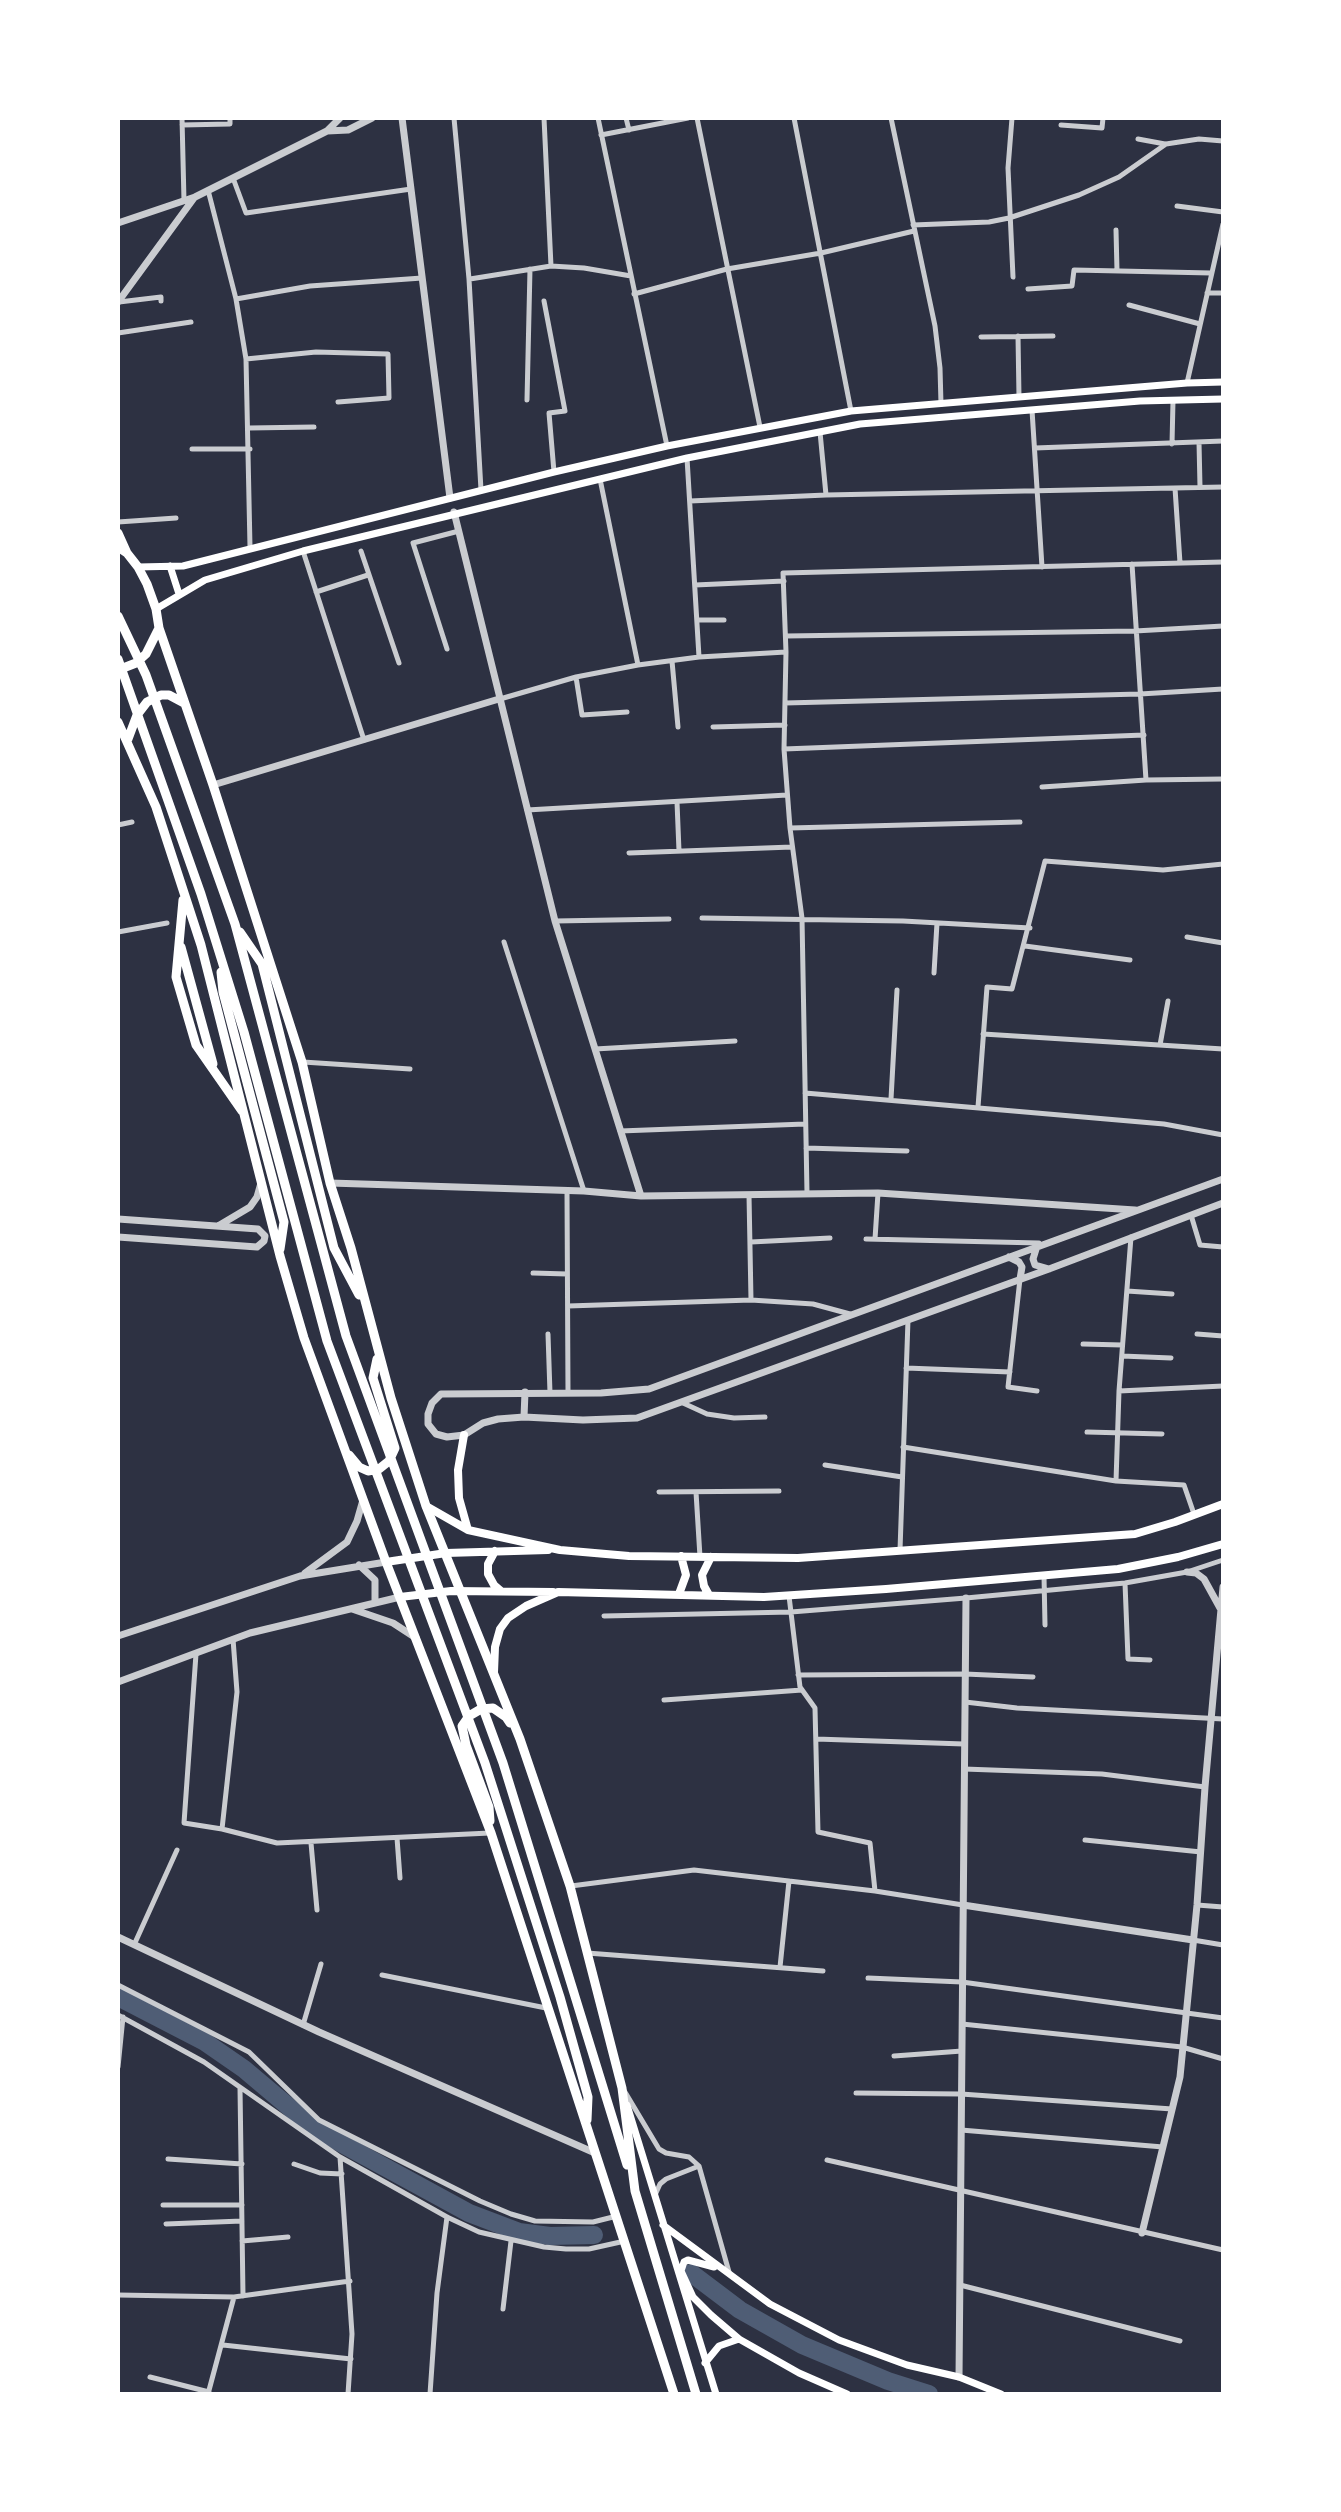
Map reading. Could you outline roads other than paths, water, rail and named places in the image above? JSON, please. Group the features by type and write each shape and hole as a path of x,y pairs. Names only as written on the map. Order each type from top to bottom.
{"highway":[{"path":"118,533 122,550 138,567 156,609 180,700 213,785 302,1062 330,1183 351,1248 378,1355 426,1506 455,1591 494,1673 520,1739 570,1886 622,2088 635,2191"},
{"path":"118,616 146,675 235,924 346,1336 503,1763 696,2394"},
{"path":"118,670 136,663 146,654 159,628"},
{"path":"118,659 218,949 266,1109 327,1341 485,1763 560,1997 588,2097 587,2129"},
{"path":"128,739 147,702 161,695 180,700"},
{"path":"118,722 156,807 184,892 304,1338 342,1447 491,1833 674,2394"},
{"path":"184,892 179,940 216,1074 246,1117"},
{"path":"235,924 262,964 334,1248 365,1305"},
{"path":"218,949 223,992 284,1222 280,1256"},
{"path":"342,1447 359,1467 368,1471 379,1469 389,1461 395,1448 373,1378 378,1355"},
{"path":"491,1833 489,1807 462,1726 469,1716 481,1709 493,1708 506,1717 520,1739"}],"main road":[{"path":"138,567 183,566 554,472 667,446 851,411 1223,382"},
{"path":"1119,389 1121,403"},
{"path":"156,609 205,580 303,551 687,458 860,424 1121,403 1223,399"},
{"path":"170,566 179,594"},
{"path":"464,1435 458,1470 459,1498 468,1530"},
{"path":"386,1562 442,1553 560,1550 629,1556 798,1558 1135,1534 1223,1504"},
{"path":"426,1506 468,1530 560,1550"},
{"path":"400,1597 455,1591 764,1597 1118,1569 1223,1544"},
{"path":"495,1551 488,1564 488,1574 494,1585 503,1592"},
{"path":"679,1594 686,1575 681,1556"},
{"path":"709,1595 702,1575 711,1557"},
{"path":"494,1673 495,1647 500,1629 508,1618 558,1592"},
{"path":"622,2088 716,2394"},
{"path":"663,2225 770,2304 839,2340 907,2365 959,2377 1001,2394"},
{"path":"729,2273 705,2262 688,2260 681,2271 693,2297 739,2339 799,2373 847,2394"},
{"path":"705,2363 719,2346 739,2339"}],"street":[{"path":"184,202 182,121 230,124 230,118"},
{"path":"118,223 195,197 327,131 340,118"},
{"path":"327,131 348,130 372,118"},
{"path":"402,118 450,498"},
{"path":"454,118 469,279 481,490"},
{"path":"544,118 551,266"},
{"path":"598,118 667,446"},
{"path":"626,118 629,130"},
{"path":"601,135 688,118"},
{"path":"697,118 760,427"},
{"path":"794,118 851,411"},
{"path":"891,118 935,326 941,404"},
{"path":"1012,118 1008,168 1013,277"},
{"path":"1061,125 1102,128 1103,118"},
{"path":"1138,139 1166,144 1199,139 1223,141"},
{"path":"634,294 727,269 821,253 913,228 1009,218 1079,195 1119,177 1166,144"},
{"path":"233,177 246,213 411,189"},
{"path":"207,189 236,299 246,359 250,547"},
{"path":"118,302 195,197"},
{"path":"1177,206 1223,212"},
{"path":"1187,383 1223,224"},
{"path":"1116,230 1117,271"},
{"path":"469,279 551,266 631,276"},
{"path":"527,400 530,269"},
{"path":"1028,289 1072,286 1074,270 1211,273"},
{"path":"236,299 310,286 422,278"},
{"path":"1207,293 1223,293"},
{"path":"118,302 161,297 161,301"},
{"path":"544,301 565,411 549,413 554,472"},
{"path":"1129,305 1200,324"},
{"path":"118,333 191,322"},
{"path":"1018,336 1019,397"},
{"path":"981,337 1053,336"},
{"path":"246,359 316,352 388,354 389,398 338,402"},
{"path":"1172,444 1173,401"},
{"path":"1032,410 1042,567"},
{"path":"249,428 314,427"},
{"path":"820,432 826,495"},
{"path":"1035,448 1223,441"},
{"path":"1199,442 1200,487"},
{"path":"192,449 250,449"},
{"path":"687,458 699,657"},
{"path":"599,478 638,665"},
{"path":"690,501 826,495 1223,487"},
{"path":"1175,488 1180,563"},
{"path":"454,512 555,921 641,1196"},
{"path":"118,522 176,518"},
{"path":"447,649 413,543 459,531"},
{"path":"303,551 364,742"},
{"path":"361,551 399,663"},
{"path":"807,1193 802,918 792,847 784,749 786,636 783,573 1223,562"},
{"path":"1132,564 1146,780"},
{"path":"316,592 368,575"},
{"path":"695,585 784,581"},
{"path":"697,620 724,620"},
{"path":"786,636 1135,631 1223,626"},
{"path":"213,785 576,677 699,657 786,652"},
{"path":"672,661 678,727"},
{"path":"576,677 582,715 627,712"},
{"path":"785,703 1223,689"},
{"path":"713,727 785,725"},
{"path":"784,749 1144,735"},
{"path":"1042,787 1146,780 1223,779"},
{"path":"526,810 787,795"},
{"path":"677,802 679,851"},
{"path":"118,825 132,822"},
{"path":"790,828 1020,822"},
{"path":"629,853 792,847"},
{"path":"978,1107 987,987 1012,989 1045,861 1163,870 1223,864"},
{"path":"702,918 802,918 1030,928"},
{"path":"555,921 669,919"},
{"path":"118,932 167,923"},
{"path":"934,973 937,923"},
{"path":"1187,937 1223,943"},
{"path":"504,942 584,1191"},
{"path":"1025,946 1130,960"},
{"path":"891,1099 897,990"},
{"path":"1160,1045 1168,1001"},
{"path":"983,1034 1223,1049"},
{"path":"594,1050 735,1041"},
{"path":"302,1062 410,1069"},
{"path":"805,1093 1164,1124 1223,1135"},
{"path":"619,1132 805,1124"},
{"path":"806,1148 907,1151"},
{"path":"1223,1179 649,1389 441,1394 432,1403 428,1424 436,1434 447,1437 464,1435 483,1423 524,1417 583,1420 637,1418 1223,1203"},
{"path":"218,1226 250,1207 257,1197 261,1181"},
{"path":"330,1183 584,1191 641,1196 878,1193 1138,1210"},
{"path":"567,1191 568,1393"},
{"path":"875,1239 878,1193"},
{"path":"749,1195 751,1300"},
{"path":"1191,1215 1200,1245 1223,1247"},
{"path":"118,1219 258,1229 265,1236 257,1247 118,1237"},
{"path":"1116,1481 1119,1391 1131,1236"},
{"path":"751,1242 830,1238"},
{"path":"866,1239 1041,1245"},
{"path":"1041,1245 1033,1259 1035,1265 1049,1269"},
{"path":"1008,1257 1022,1267 1008,1387 1037,1391"},
{"path":"533,1273 567,1274"},
{"path":"1127,1291 1172,1294"},
{"path":"568,1306 751,1300 813,1304 853,1315"},
{"path":"900,1550 908,1320"},
{"path":"548,1334 550,1393"},
{"path":"1197,1334 1223,1336"},
{"path":"1083,1344 1123,1345"},
{"path":"1122,1356 1171,1358"},
{"path":"906,1368 1010,1372"},
{"path":"1119,1391 1223,1386"},
{"path":"524,1417 525,1392"},
{"path":"683,1403 707,1414 734,1418 765,1417"},
{"path":"1087,1432 1162,1434"},
{"path":"903,1447 1116,1481 1184,1485 1194,1515"},
{"path":"825,1465 902,1477"},
{"path":"659,1492 779,1491"},
{"path":"696,1492 700,1557"},
{"path":"300,1576 347,1542 363,1500"},
{"path":"604,1616 791,1612 966,1598 1125,1583 1187,1572 1223,1560"},
{"path":"118,1636 300,1576 386,1562"},
{"path":"359,1565 367,1569 375,1580 375,1603"},
{"path":"1187,1572 1196,1573 1204,1579 1221,1610"},
{"path":"1044,1576 1045,1625"},
{"path":"1125,1583 1128,1659 1150,1660"},
{"path":"1142,2233 1180,2077 1223,1587"},
{"path":"789,1595 798,1675 802,1690 815,1708 818,1832 870,1843 875,1891"},
{"path":"118,1682 233,1639 400,1597"},
{"path":"959,2377 966,1598"},
{"path":"350,1608 393,1623 416,1638"},
{"path":"222,1829 237,1692 233,1639"},
{"path":"196,1653 184,1823 277,1843 491,1833"},
{"path":"798,1675 965,1674 1033,1677"},
{"path":"664,1700 802,1690"},
{"path":"965,1702 1017,1708 1223,1719"},
{"path":"816,1739 964,1744"},
{"path":"964,1769 1102,1774 1205,1787"},
{"path":"397,1838 400,1878"},
{"path":"1085,1840 1201,1852"},
{"path":"311,1843 317,1910"},
{"path":"134,1945 177,1850"},
{"path":"570,1886 694,1870 875,1891 1223,1945"},
{"path":"780,1967 789,1881"},
{"path":"1197,1905 1223,1907"},
{"path":"118,1937 303,2025 595,2153"},
{"path":"586,1953 823,1971"},
{"path":"303,2025 321,1964"},
{"path":"382,1975 546,2008"},
{"path":"868,1978 962,1982 1223,2018"},
{"path":"118,1985 249,2052 319,2120 480,2201 535,2221 593,2222 618,2216"},
{"path":"118,2067 120,2016 204,2062 340,2157 479,2232 544,2247 589,2249 626,2241"},
{"path":"962,2024 1182,2047 1223,2059"},
{"path":"894,2056 962,2051"},
{"path":"240,2087 243,2296"},
{"path":"622,2088 659,2149 689,2157 699,2166 729,2273"},
{"path":"856,2093 961,2094 1172,2109"},
{"path":"961,2130 1163,2147"},
{"path":"340,2157 350,2281 348,2394"},
{"path":"168,2159 242,2164"},
{"path":"827,2160 1223,2250"},
{"path":"294,2164 320,2173 342,2174"},
{"path":"655,2196 666,2179 699,2166"},
{"path":"163,2205 242,2205"},
{"path":"430,2394 437,2291 447,2217"},
{"path":"166,2224 242,2221"},
{"path":"242,2241 288,2237"},
{"path":"503,2309 511,2241"},
{"path":"118,2295 234,2297 350,2281"},
{"path":"960,2285 1180,2341"},
{"path":"150,2377 208,2393 234,2297"},
{"path":"223,2345 351,2359"}],"waterway":[{"path":"118,1997 205,2042 244,2069 308,2123 337,2141 469,2213 519,2232 550,2236 594,2235"},
{"path":"691,2273 740,2310 802,2345 888,2381 929,2394"}]}
